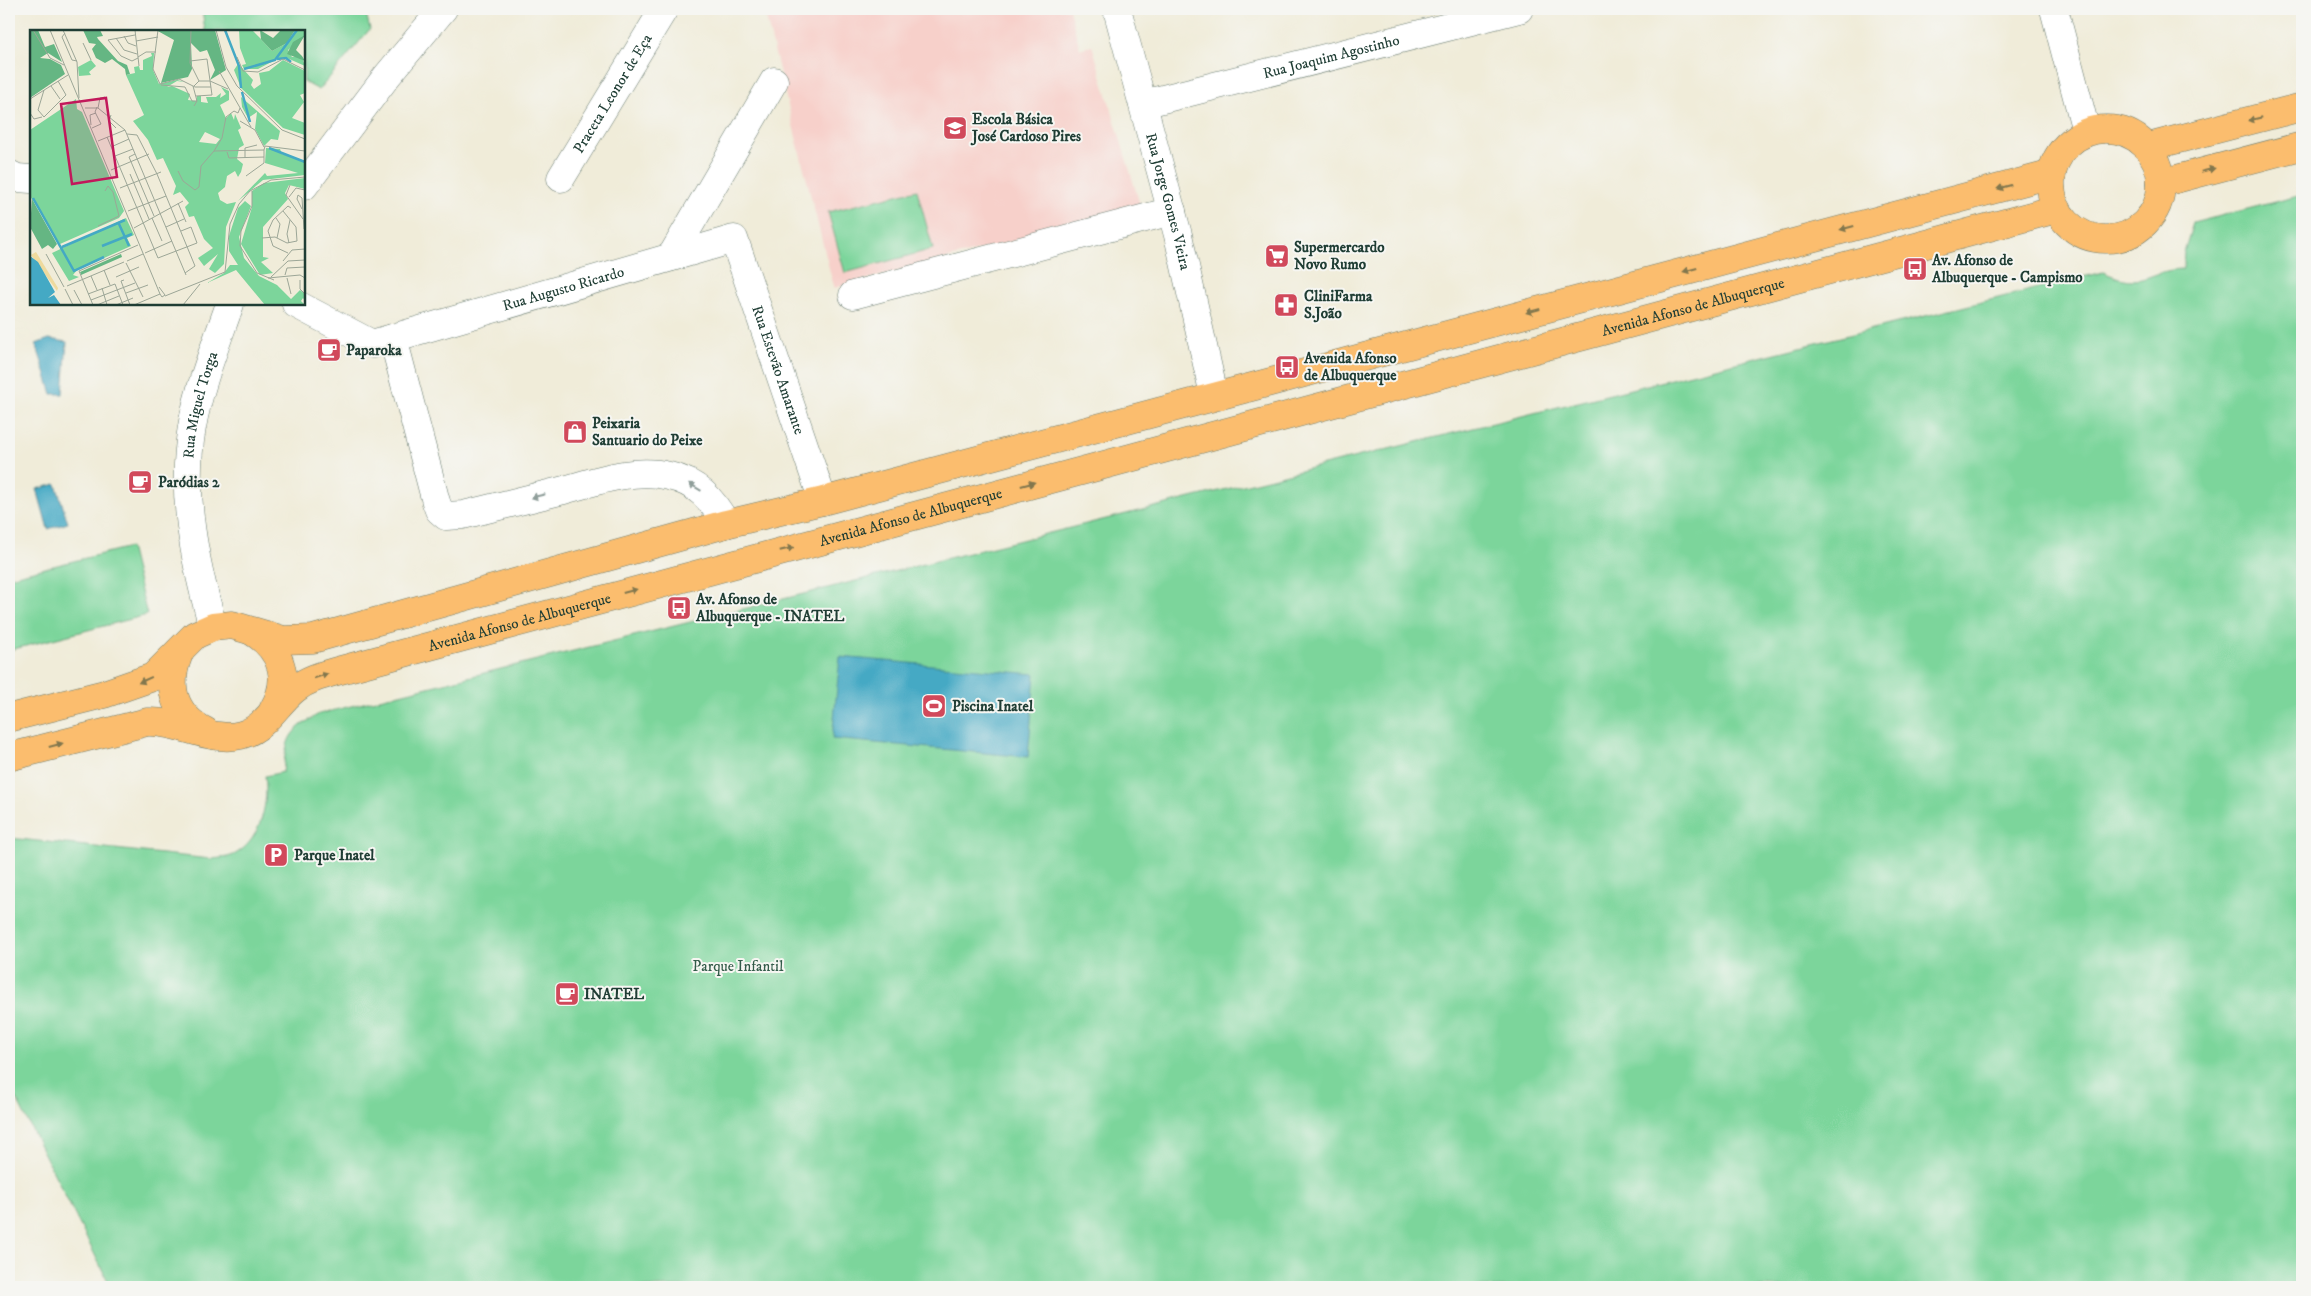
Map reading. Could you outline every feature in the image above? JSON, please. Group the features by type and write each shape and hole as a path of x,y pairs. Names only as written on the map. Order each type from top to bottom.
{"main road":[{"path":"2148,147 2302,107"},
{"path":"2107,129 2132,134 2148,147 2158,163 2161,182 2159,201 2150,217 2140,227 2123,236 2104,239 2085,234 2068,224 2057,208 2051,192 2052,174 2059,155 2072,140 2086,131 2107,129"},
{"path":"2161,182 2302,146"},
{"name":"Avenida Afonso de Albuquerque","path":"9,718 133,685 153,677 196,635 212,627 232,625 283,640 313,639 726,524 823,501 1214,395 2052,174"},
{"name":"Avenida Afonso de Albuquerque","path":"9,757 147,722 164,722 225,736 240,735 257,728 295,689 310,680 337,671 2057,208"},
{"name":"Avenida Afonso de Albuquerque","path":"251,630 266,640 278,656 282,669 283,684 279,701 270,716"},
{"name":"Avenida Afonso de Albuquerque","path":"182,648 173,666 172,683 175,700 183,715 195,726 209,733"}],"street":[{"path":"305,185 387,76 443,9"},
{"name":"Praceta Leonor de Eça","path":"561,178 664,9"},
{"name":"Rua Jorge Gomes Vieira","path":"1117,9 1172,211 1214,395"},
{"name":"Rua Joaquim Agostinho","path":"1143,104 1428,20 1519,9"},
{"path":"2054,9 2086,131"},
{"path":"671,257 774,81"},
{"path":"9,174 16,178 30,179"},
{"path":"853,295 1172,211"},
{"name":"Rua Augusto Ricardo","path":"298,305 372,344 734,239"},
{"name":"Rua Estevão Amarante","path":"734,239 823,501"},
{"name":"Rua Miguel Torga","path":"212,627 192,546 189,462 192,428 201,391 230,305"},
{"path":"393,338 436,502 439,510 446,516 463,515 620,475 650,474 670,476 691,485 708,496 726,524"}],"shaded area":[{"name":"Escola Básica José Cardoso Pires","path":"1069,9 1080,49 1092,45 1141,208 834,288 764,10"}],"green space":[{"path":"202,9 365,9 370,29 319,90 305,83 305,30 205,30"},
{"path":"917,190 933,249 845,273 828,212"},
{"name":"Parque Infantil","path":"2302,195 2302,1287 111,1287 9,1084 9,838 211,859 231,856 245,847 252,839 262,819 266,797 265,776 283,772 286,750 291,736 301,726 319,714 2103,272 2128,280 2137,280 2171,270 2183,269 2184,252 2193,223"},
{"path":"130,547 147,615 10,650 9,577"}],"water":[{"path":"49,339 67,342 63,394 52,394 36,344"},
{"path":"56,484 68,523 48,529 37,489"},
{"name":"Piscina Inatel","path":"840,657 1035,674 1028,757 832,739"}],"place":[{"name":"Escola Básica José Cardoso Pires","path":"955,128"},
{"name":"Supermercardo Novo Rumo","path":"1277,256"},
{"name":"Av. Afonso de Albuquerque - Campismo","path":"1915,269"},
{"name":"CliniFarma S.João","path":"1286,305"},
{"name":"Paparoka","path":"329,350"},
{"name":"Avenida Afonso de Albuquerque","path":"1287,367"},
{"name":"Peixaria Santuario do Peixe","path":"575,432"},
{"name":"Paródias 2","path":"140,482"},
{"name":"Av. Afonso de Albuquerque - INATEL","path":"679,608"},
{"name":"Piscina Inatel","path":"934,706"},
{"name":"Parque Inatel","path":"276,855"},
{"name":"INATEL","path":"567,994"}]}
